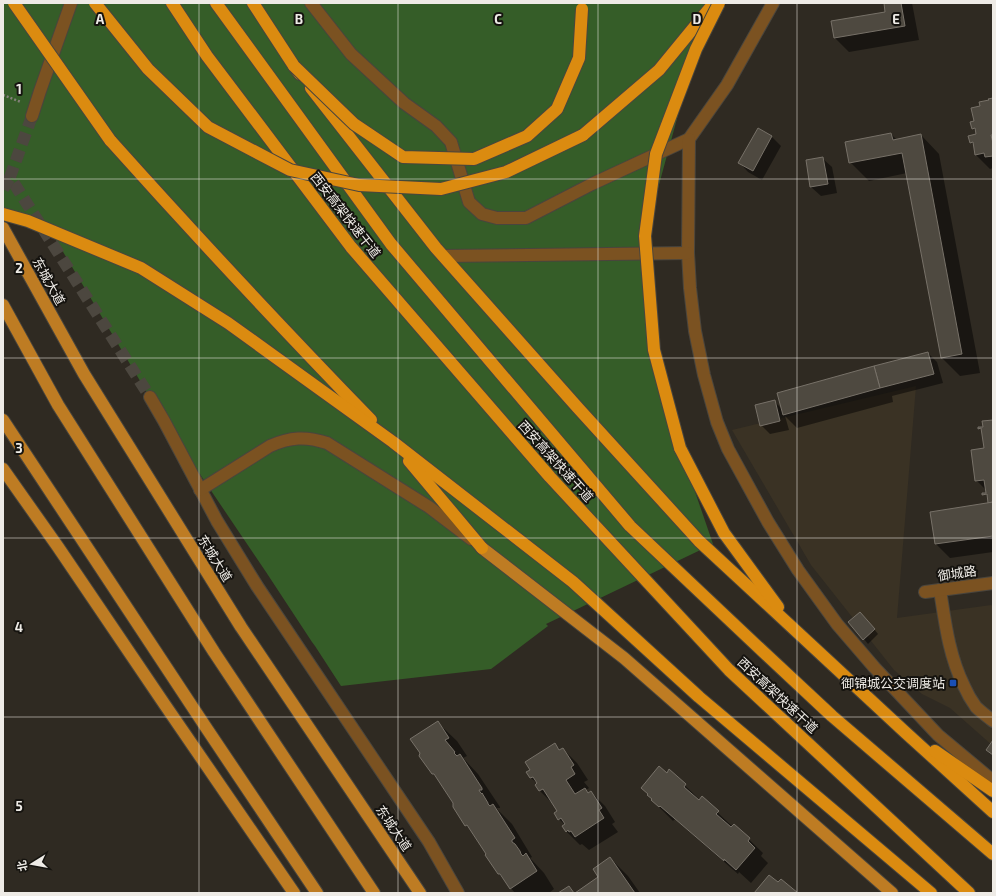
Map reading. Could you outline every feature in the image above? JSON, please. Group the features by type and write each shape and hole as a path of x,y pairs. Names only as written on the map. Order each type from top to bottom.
{"highway":[{"path":"14,3 110,140 189,227 393,442 482,548"},
{"path":"95,3 148,69 208,127 290,170 359,185 441,189 506,172 583,135 659,70 714,3"},
{"name":"西安高架快速干道","path":"172,3 207,56 351,247 550,477 730,670 969,893"},
{"name":"西安高架快速干道","path":"216,3 391,244 630,526 838,721 993,854"},
{"path":"253,3 294,66 436,248 578,408 699,541 993,812"},
{"path":"719,3 696,49 656,154 645,236 654,350 680,448 724,533 795,630"},
{"path":"294,66 354,124 403,157 474,159 527,136 557,109 579,58 582,6"},
{"path":"3,214 28,221 141,268 228,323 393,442 573,582 699,697 931,893"},
{"path":"898,726 993,791"}],"main road":[{"name":"东城大道","path":"3,228 84,374 237,620 418,889"},
{"path":"3,305 58,405 210,646 374,893"},
{"path":"3,420 317,893"},
{"path":"3,469 58,547 294,893"},
{"path":"482,548 624,658 892,893"}],"street":[{"path":"32,116 71,3"},
{"path":"311,3 351,54 404,103 436,126 451,142 469,202 482,214 496,218 526,218 592,184 689,139 727,85 773,3"},
{"path":"689,139 688,253 695,330 704,375 717,422 728,449 768,522 798,570 837,624 938,735 993,781"},
{"path":"443,256 688,253"},
{"path":"150,397 217,521 257,586 429,842 458,893"},
{"path":"200,490 270,446 279,442 300,438 318,440 327,443 429,507 482,548"},
{"name":"御城路","path":"925,592 993,583"},
{"path":"940,590 954,664 968,695 976,706 993,720"}],"shaded area":[{"name":"御锦城公交调度站","path":"916,386 897,618 991,605 993,606 993,746 950,708 922,694 894,670 811,565 732,430"}],"green space":[{"path":"3,3 714,3 696,49 645,236 654,350 680,448 713,544 546,624 548,626 491,669 341,686 164,421 50,230 3,215"}],"building":[{"path":"884,3 901,3 905,26 834,38 831,21 885,12"},
{"path":"993,98 993,135 991,135 993,143 993,156 985,157 984,153 975,155 973,142 970,143 968,136 976,134 975,128 972,129 970,122 974,121 971,108 980,106 979,102"},
{"path":"758,128 772,136 753,171 738,163"},
{"path":"891,133 893,140 921,134 962,354 941,358 902,153 849,163 845,142"},
{"path":"823,157 828,184 810,187 806,160"},
{"path":"928,352 934,374 880,388 874,366"},
{"path":"874,366 880,388 783,415 777,393"},
{"path":"775,400 780,421 760,426 755,405"},
{"path":"993,420 993,502 988,503 987,494 982,495 982,493 986,493 984,480 975,481 971,450 984,448 981,428 978,429 978,427 983,427 982,421"},
{"path":"993,502 993,536 935,544 930,512"},
{"path":"860,612 875,629 863,640 848,622"},
{"path":"438,721 449,738 445,740 457,756 460,754 482,788 482,790 479,790 480,792 490,806 493,804 515,838 512,842 523,856 526,853 537,871 510,889 485,855 486,854 467,825 465,826 453,807 453,803 434,774 432,774 419,756 420,753 410,739"},
{"path":"993,740 993,755 986,750"},
{"path":"555,743 559,750 563,748 574,765 571,767 575,774 566,780 575,794 585,788 588,793 591,791 602,808 599,810 604,818 575,837 571,831 569,832 568,830 566,832 562,826 565,824 561,818 558,820 554,813 557,811 543,789 539,791 535,785 537,783 533,777 530,778 526,772 530,770 525,762"},
{"path":"659,766 667,773 669,769 686,784 684,787 699,800 702,796 719,811 716,814 731,827 734,824 750,838 748,841 755,848 736,870 660,806 659,807 641,788"},
{"path":"610,857 635,893 575,893 598,877 593,869"},
{"path":"769,875 778,882 781,879 798,893 754,893"},
{"path":"569,886 574,893 558,893"}],"tunnel":[{"path":"32,116 10,177 150,397"},
{"path":"3,189 10,177"}],"place":[{"name":"御锦城公交调度站","path":"953,683"}]}
